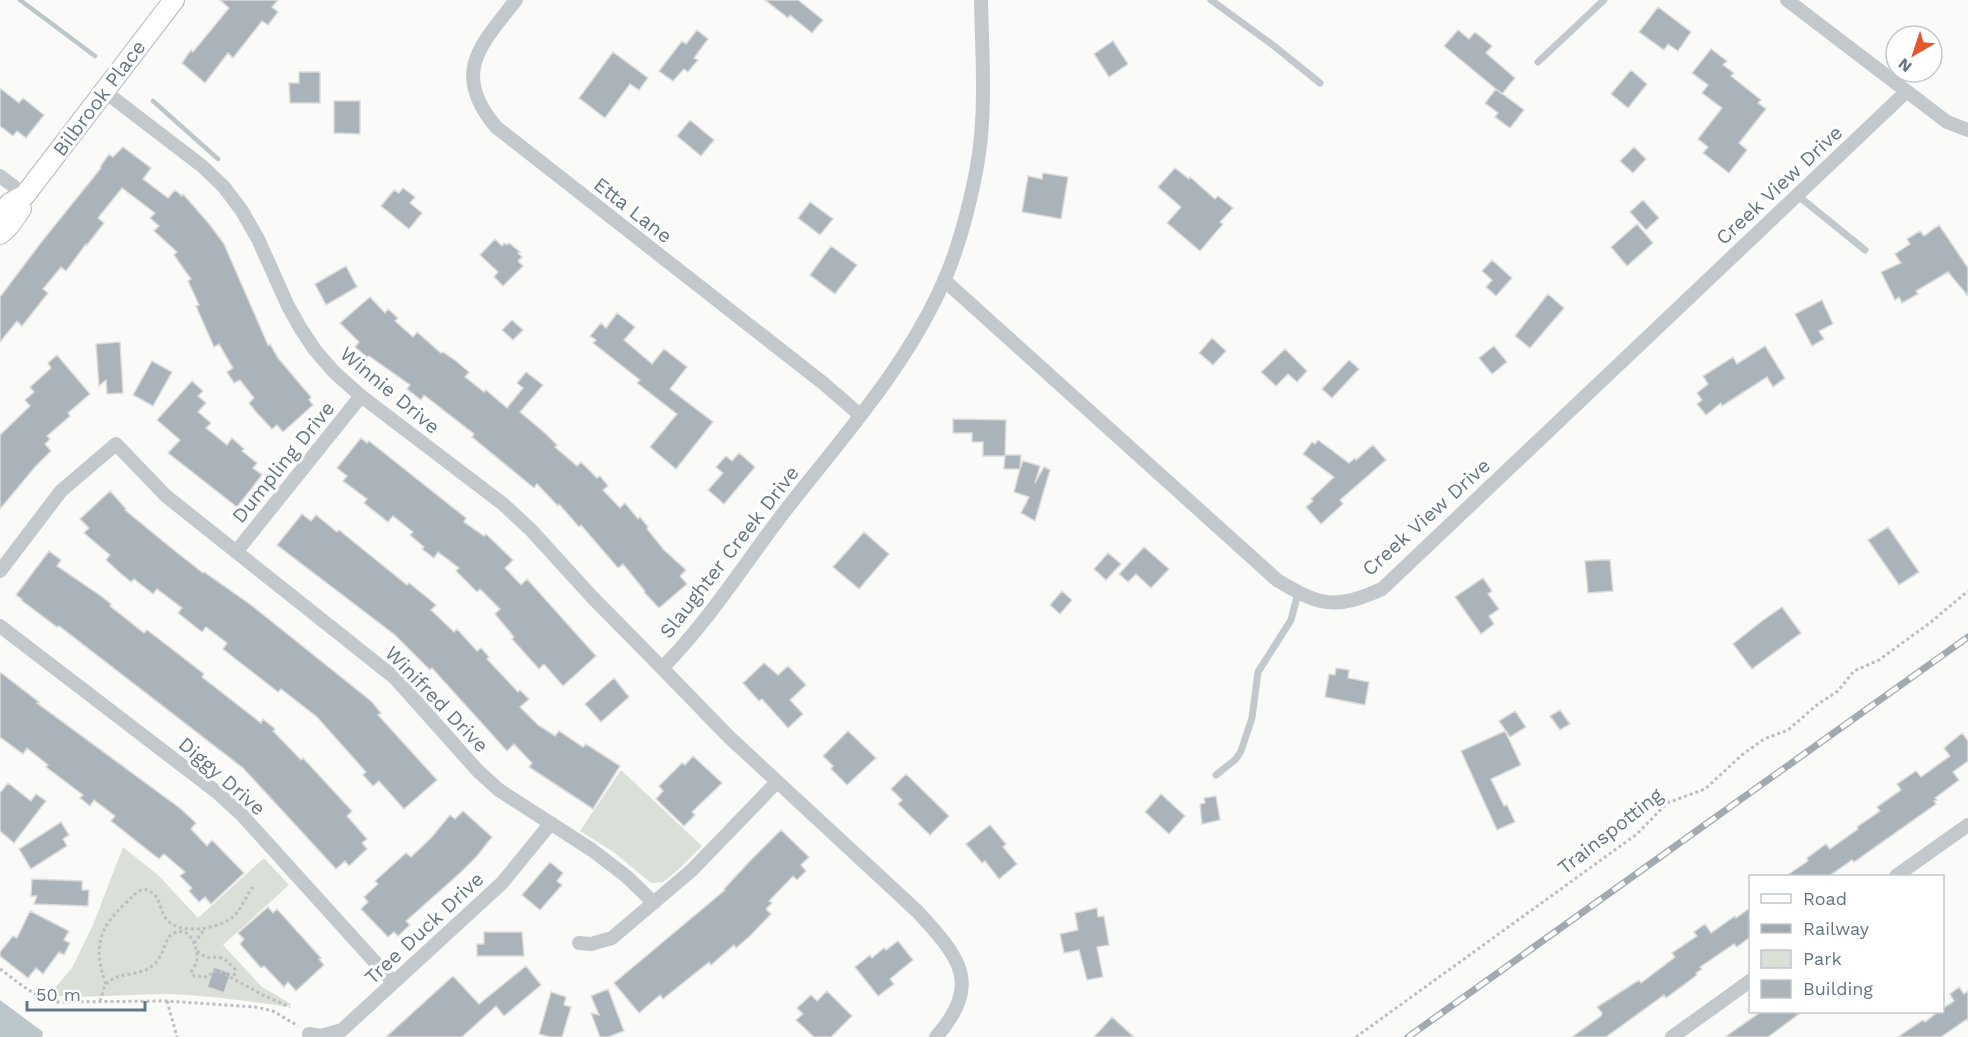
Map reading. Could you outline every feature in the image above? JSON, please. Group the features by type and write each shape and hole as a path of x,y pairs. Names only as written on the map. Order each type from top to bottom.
{"street":[{"name":"Bilbrook Place","path":"0,234 21,211 25,195 174,0"},
{"name":"Etta Lane","path":"516,0 487,37 476,59 472,75 482,110 496,127 823,383 860,415"},
{"name":"Slaughter Creek Drive","path":"936,1037 954,1014 962,992 960,969 944,940 918,912 777,782 662,668 696,631 763,539 890,376 914,338 944,280 968,210 979,153 983,91 981,0"},
{"path":"1787,0 1947,122 1968,130"},
{"name":"Winnie Drive","path":"104,91 202,166 224,187 258,238 300,329 334,372 361,396 503,504 531,530 591,597 662,668"},
{"name":"Creek View Drive","path":"944,280 1277,580 1307,598 1336,604 1359,599 1382,589 1906,92"},
{"path":"0,176 25,195"},
{"name":"Bilbrook Place","path":"0,217 10,203 25,195"},
{"name":"Dumpling Drive","path":"236,552 361,396"},
{"name":"Winifred Drive","path":"0,571 61,491 116,444 166,496 395,678 478,771 500,790 611,864 654,903"},
{"name":"Diggy Drive","path":"0,626 218,793 241,814 393,982"},
{"path":"579,942 591,944 612,938 692,870 777,782"},
{"name":"Tree Duck Drive","path":"309,1034 321,1036 342,1030 502,883 551,823"},
{"path":"1897,875 1968,825"},
{"path":"1672,1037 1749,982"}],"lane":[{"path":"1211,0 1320,82"},
{"path":"1538,62 1604,0"},
{"path":"1797,195 1865,250"},
{"path":"1216,775 1236,759 1241,751 1250,726 1258,672 1291,620 1298,593"}],"path":[{"name":"Trainspotting","path":"1356,1037 1636,834 1666,803 1705,789 1743,754 1764,739 1788,730 1818,704 1838,691 1854,670 1879,660 1931,622 1968,591"},
{"path":"99,1002 106,984 116,977 140,973 160,960 166,939 179,929 204,929 231,918 255,885"},
{"path":"106,984 99,957 106,923 137,891 144,889 155,894 165,917 189,935 194,943 197,960 191,972 194,976 207,977 214,971 219,971 263,996 290,1007"},
{"path":"194,943 204,929"},
{"path":"195,950 207,958 227,961 235,969 234,978"},
{"path":"0,969 32,993 49,1001 207,1002 264,1009 287,1018 309,1034"},
{"path":"167,1001 177,1037"}],"green space":[{"path":"621,770 702,846 663,882 651,883 615,853 580,831"},
{"path":"123,847 159,876 198,918 264,858 289,885 223,945 262,987 291,1004 285,1007 193,995 49,995 72,968 93,925"}],"shaded area":[{"path":"0,1000 43,1032 42,1037 0,1037"}],"building":[{"path":"220,0 278,0 272,7 278,12 268,25 262,21 233,58 228,53 205,83 182,63 229,8"},
{"path":"765,0 798,0 823,20 812,33 790,15 788,18"},
{"path":"1658,7 1691,32 1678,51 1668,44 1664,50 1639,32"},
{"path":"697,30 708,39 694,58 698,60 688,72 684,69 673,81 659,71 682,41 686,44"},
{"path":"1458,30 1469,39 1475,32 1492,46 1486,53 1515,78 1502,94 1444,46"},
{"path":"1113,41 1128,64 1109,77 1094,54"},
{"path":"1711,49 1727,61 1723,65 1734,73 1731,76 1761,100 1758,103 1766,109 1739,143 1747,150 1729,173 1703,153 1708,147 1698,139 1722,108 1702,93 1708,85 1692,73"},
{"path":"613,52 648,78 639,90 630,84 605,118 579,98"},
{"path":"1631,70 1647,84 1628,108 1611,94"},
{"path":"299,72 320,72 320,103 290,103 289,83 299,83"},
{"path":"0,88 19,103 23,98 44,115 26,138 17,131 13,136 0,126"},
{"path":"1496,89 1524,110 1510,128 1495,117 1498,113 1485,103"},
{"path":"334,101 360,101 360,134 334,133"},
{"path":"690,120 714,140 701,156 677,136"},
{"path":"123,147 151,168 143,179 168,198 175,190 182,196 183,194 210,225 224,244 268,345 270,344 278,358 311,397 309,400 313,405 283,432 277,425 272,429 256,412 249,403 254,398 240,380 234,383 227,372 233,368 219,344 214,347 196,306 199,305 188,281 191,279 174,255 177,252 154,231 159,226 150,218 155,213 122,188 98,218 104,223 87,245 66,271 61,267 43,289 48,293 22,326 17,321 0,342 0,297 101,168 109,154 113,157"},
{"path":"1634,147 1646,159 1633,173 1620,161"},
{"path":"1175,168 1189,179 1190,177 1215,199 1218,196 1233,208 1220,222 1223,224 1200,251 1167,223 1181,207 1158,187"},
{"path":"1043,173 1068,177 1061,219 1022,212 1028,176 1042,179"},
{"path":"403,188 415,197 410,203 422,213 409,229 381,206 394,190 399,193"},
{"path":"1643,200 1659,218 1646,230 1630,212"},
{"path":"810,202 833,219 820,235 798,218"},
{"path":"1637,224 1653,243 1627,266 1611,247"},
{"path":"1939,225 1968,268 1968,296 1948,272 1916,291 1918,294 1902,303 1899,297 1895,300 1881,272 1901,263 1895,254 1910,244 1907,239 1920,231 1924,236"},
{"path":"495,239 502,246 504,243 507,245 509,243 520,252 518,253 522,257 518,261 523,266 503,286 494,277 498,272 480,255"},
{"path":"831,246 857,265 835,294 810,275"},
{"path":"1492,260 1512,278 1496,296 1486,287 1492,280 1482,271"},
{"path":"346,266 357,287 326,305 315,284"},
{"path":"1548,294 1564,308 1530,348 1515,336"},
{"path":"370,297 385,313 388,309 398,318 395,321 413,337 417,332 441,353 443,352 456,361 469,372 465,377 484,392 486,390 507,408 523,388 517,383 526,372 543,385 520,412 546,434 557,445 555,447 577,466 581,462 597,478 600,476 608,486 603,490 620,508 625,503 638,519 640,517 664,550 686,570 680,576 687,584 659,608 623,564 618,568 581,525 579,527 537,484 534,488 472,437 474,434 424,395 421,400 407,389 410,385 355,347 359,342 340,323"},
{"path":"1822,300 1833,324 1819,331 1824,339 1812,346 1795,314"},
{"path":"617,313 635,327 624,340 652,364 664,349 687,367 670,389 713,422 676,469 650,447 677,414 637,383 640,380 593,343 596,340 590,336 601,323 606,328"},
{"path":"512,320 523,330 513,340 502,330"},
{"path":"1212,338 1226,351 1213,365 1199,353"},
{"path":"120,342 123,393 107,394 106,380 99,386 96,344"},
{"path":"1494,346 1507,362 1492,374 1479,358"},
{"path":"1765,346 1785,378 1773,387 1767,377 1722,406 1721,403 1706,415 1697,404 1702,400 1697,393 1708,384 1703,376 1733,357 1737,364"},
{"path":"1285,349 1307,371 1297,382 1288,374 1276,386 1261,372"},
{"path":"57,355 90,394 47,436 50,439 45,444 51,451 0,509 0,435 30,406 25,400 34,392 30,387 51,368 48,363"},
{"path":"1349,360 1359,369 1332,398 1322,389"},
{"path":"152,361 172,372 153,406 133,395"},
{"path":"192,381 203,391 198,396 206,403 198,412 211,423 206,428 227,445 232,438 244,449 242,451 257,463 253,468 262,475 237,507 168,453 180,440 157,420"},
{"path":"953,419 1006,420 1005,455 1021,455 1020,469 1004,469 1005,456 983,456 983,442 972,442 972,433 953,433"},
{"path":"361,438 367,443 369,441 466,518 464,522 484,536 486,534 513,560 505,568 521,585 527,579 596,656 563,686 544,664 539,669 512,639 514,637 495,614 500,609 480,589 477,592 456,571 459,568 438,552 434,558 422,549 424,547 410,535 413,532 393,516 388,522 364,503 367,499 343,481 347,476 337,468"},
{"path":"1318,440 1349,463 1373,445 1386,460 1340,500 1343,504 1321,524 1306,507 1313,501 1311,499 1334,477 1303,454 1312,442 1315,444"},
{"path":"739,453 755,467 724,504 708,490 723,473 716,467 726,456 732,461"},
{"path":"1023,461 1040,466 1035,483 1044,467 1050,470 1035,521 1021,513 1029,497 1014,492"},
{"path":"110,491 125,510 170,547 203,573 251,605 371,701 381,713 378,715 437,780 404,809 379,781 373,786 363,775 366,772 317,717 281,689 278,692 223,649 227,643 206,627 202,632 178,613 182,608 157,589 153,594 134,579 131,582 119,572 106,560 110,555 84,533 89,528 80,519"},
{"path":"302,514 311,521 316,515 337,532 339,530 407,585 409,583 436,605 431,610 454,632 457,629 477,651 481,648 489,657 487,659 518,692 520,690 529,699 520,707 538,725 555,736 559,731 583,747 586,744 620,766 593,809 529,767 532,763 514,744 507,751 432,668 430,670 395,635 277,545"},
{"path":"1888,527 1919,572 1899,585 1868,540"},
{"path":"864,532 889,554 859,589 833,567"},
{"path":"1144,547 1169,569 1151,588 1136,574 1128,582 1119,574"},
{"path":"49,551 61,560 57,566 101,596 144,633 147,630 172,649 204,674 202,677 261,723 263,719 275,729 273,731 301,760 303,758 352,811 347,816 367,839 362,843 367,849 349,866 345,861 336,869 243,768 59,626 57,627 21,600 16,595"},
{"path":"1108,553 1121,564 1106,580 1094,569"},
{"path":"1610,560 1613,591 1588,593 1585,561"},
{"path":"1483,578 1492,591 1488,594 1499,609 1489,616 1494,624 1481,634 1455,597"},
{"path":"1062,591 1072,600 1060,614 1050,605"},
{"path":"1782,607 1801,633 1752,669 1733,644"},
{"path":"764,663 778,675 788,666 806,685 790,700 803,714 788,728 762,699 759,701 743,683"},
{"path":"1336,668 1349,670 1348,678 1369,682 1365,705 1325,697 1329,674 1335,675"},
{"path":"0,672 39,702 37,703 181,809 196,823 191,829 207,846 212,840 244,873 211,904 205,897 199,902 189,891 192,888 180,876 185,872 164,854 159,859 111,821 115,816 94,800 90,806 80,798 83,795 46,767 48,765 27,748 23,754 0,737"},
{"path":"614,678 629,697 601,722 585,704"},
{"path":"1560,710 1570,724 1560,730 1550,716"},
{"path":"1515,711 1526,727 1510,737 1499,721"},
{"path":"848,731 876,758 847,785 831,769 833,766 823,756"},
{"path":"1505,731 1521,765 1491,779 1504,806 1507,805 1515,822 1497,830 1461,751"},
{"path":"1962,733 1968,741 1968,761 1953,772 1959,780 1935,798 1936,804 1854,862 1852,860 1830,875 1787,875 1808,861 1807,858 1826,844 1830,849 1880,811 1877,807 1901,790 1897,784 1916,771 1921,777 1950,756 1944,748"},
{"path":"693,756 722,783 692,812 695,815 684,826 656,799 663,791 659,786 682,763 685,765"},
{"path":"906,774 949,816 930,835 898,804 902,800 891,789"},
{"path":"8,783 31,801 36,794 46,801 14,843 0,831 0,793"},
{"path":"1161,794 1185,816 1169,834 1145,812"},
{"path":"1216,796 1220,820 1202,824 1200,804 1205,803 1204,798"},
{"path":"463,811 492,837 460,873 406,921 410,925 398,936 394,932 388,937 361,909 368,902 364,897 378,884 375,881 406,853 411,857 450,815 455,819"},
{"path":"61,822 69,835 63,839 67,846 31,869 19,849"},
{"path":"990,825 1006,844 1003,847 1017,864 999,879 985,861 982,863 966,844"},
{"path":"781,830 809,857 801,865 806,871 797,880 793,876 769,901 772,903 766,909 771,914 736,948 734,945 711,965 709,962 663,999 660,995 639,1013 614,983 725,890"},
{"path":"550,862 563,873 557,881 562,885 540,910 522,895"},
{"path":"32,879 82,881 82,890 89,890 88,906 34,904 37,896 31,896"},
{"path":"268,907 273,913 277,909 321,958 319,959 324,965 296,991 288,982 284,987 264,966 261,968 240,944 244,939 238,933"},
{"path":"1097,908 1098,917 1104,916 1109,945 1097,947 1103,977 1087,980 1079,950 1064,953 1060,934 1078,930 1075,913"},
{"path":"1749,909 1749,938 1737,947 1734,944 1700,967 1702,969 1696,973 1697,975 1666,998 1664,995 1606,1037 1572,1037 1601,1016 1602,1013 1597,1007 1639,980 1641,983 1675,957 1672,953 1697,936 1694,932 1705,924 1711,933 1735,916 1736,918"},
{"path":"30,911 69,931 64,940 70,943 64,955 59,952 43,974 36,968 28,978 0,956 0,952 13,936 17,938"},
{"path":"484,932 522,932 524,956 477,956 477,944 484,944"},
{"path":"898,941 913,960 890,979 894,984 878,996 855,967 870,955 872,958 884,948 886,950"},
{"path":"526,966 541,985 504,1016 496,1006 462,1037 386,1037 453,976 479,1004"},
{"path":"214,967 231,973 224,993 207,987"},
{"path":"1959,987 1964,994 1968,991 1968,1021 1967,1019 1941,1037 1898,1037 1923,1020 1925,1022 1936,1013 1944,1013 1944,1008 1954,1001 1950,994"},
{"path":"608,989 624,1031 608,1037 600,1037 591,1013 599,1015 591,996"},
{"path":"827,991 852,1016 831,1037 814,1037 796,1020 803,1014 797,1008 811,995 817,1001"},
{"path":"551,992 566,997 564,1005 571,1007 562,1037 539,1034"},
{"path":"1759,1013 1800,1013 1768,1037 1725,1037"},
{"path":"1112,1017 1134,1037 1094,1037"}],"waterway":[{"path":"20,0 95,56"},
{"path":"153,101 218,159"}],"railway":[{"path":"1408,1037 1968,637"}]}
